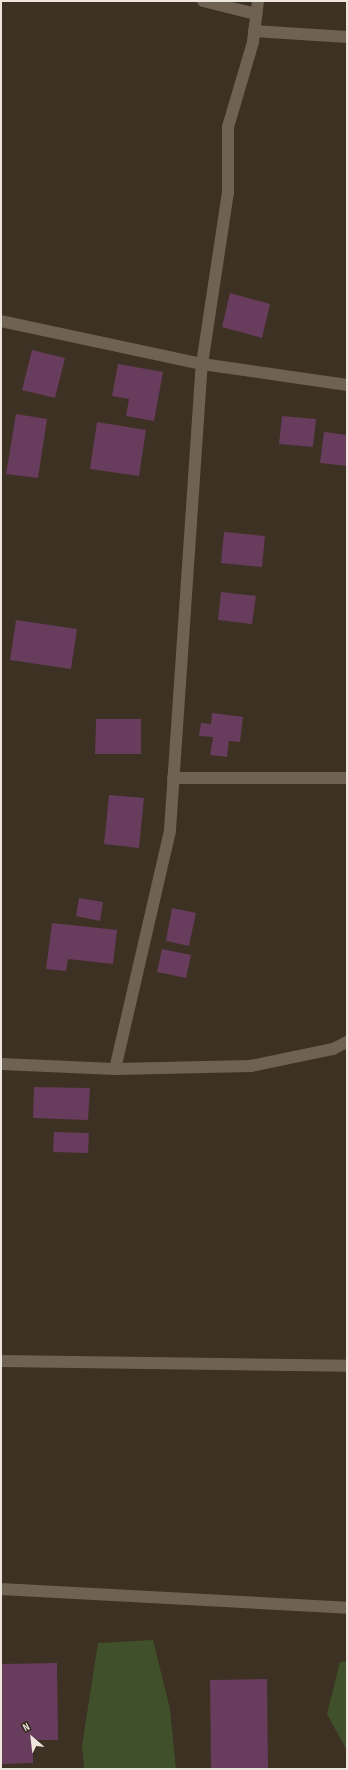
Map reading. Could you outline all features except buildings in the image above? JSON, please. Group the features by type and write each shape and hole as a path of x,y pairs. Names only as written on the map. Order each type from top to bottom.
{"street":[{"path":"203,1 256,14"},
{"path":"115,1069 170,830 202,364 228,193 228,128 254,31 258,1"},
{"path":"254,31 347,37"},
{"path":"1,321 202,364 347,385"},
{"path":"173,778 347,778"},
{"path":"1,1064 115,1069 251,1066 333,1049 347,1042"},
{"path":"1,1361 347,1366"},
{"path":"1,1589 347,1608"}],"green space":[{"path":"153,1640 170,1709 176,1769 84,1769 82,1746 98,1643"},
{"path":"347,1661 347,1751 327,1714 340,1662"}]}
